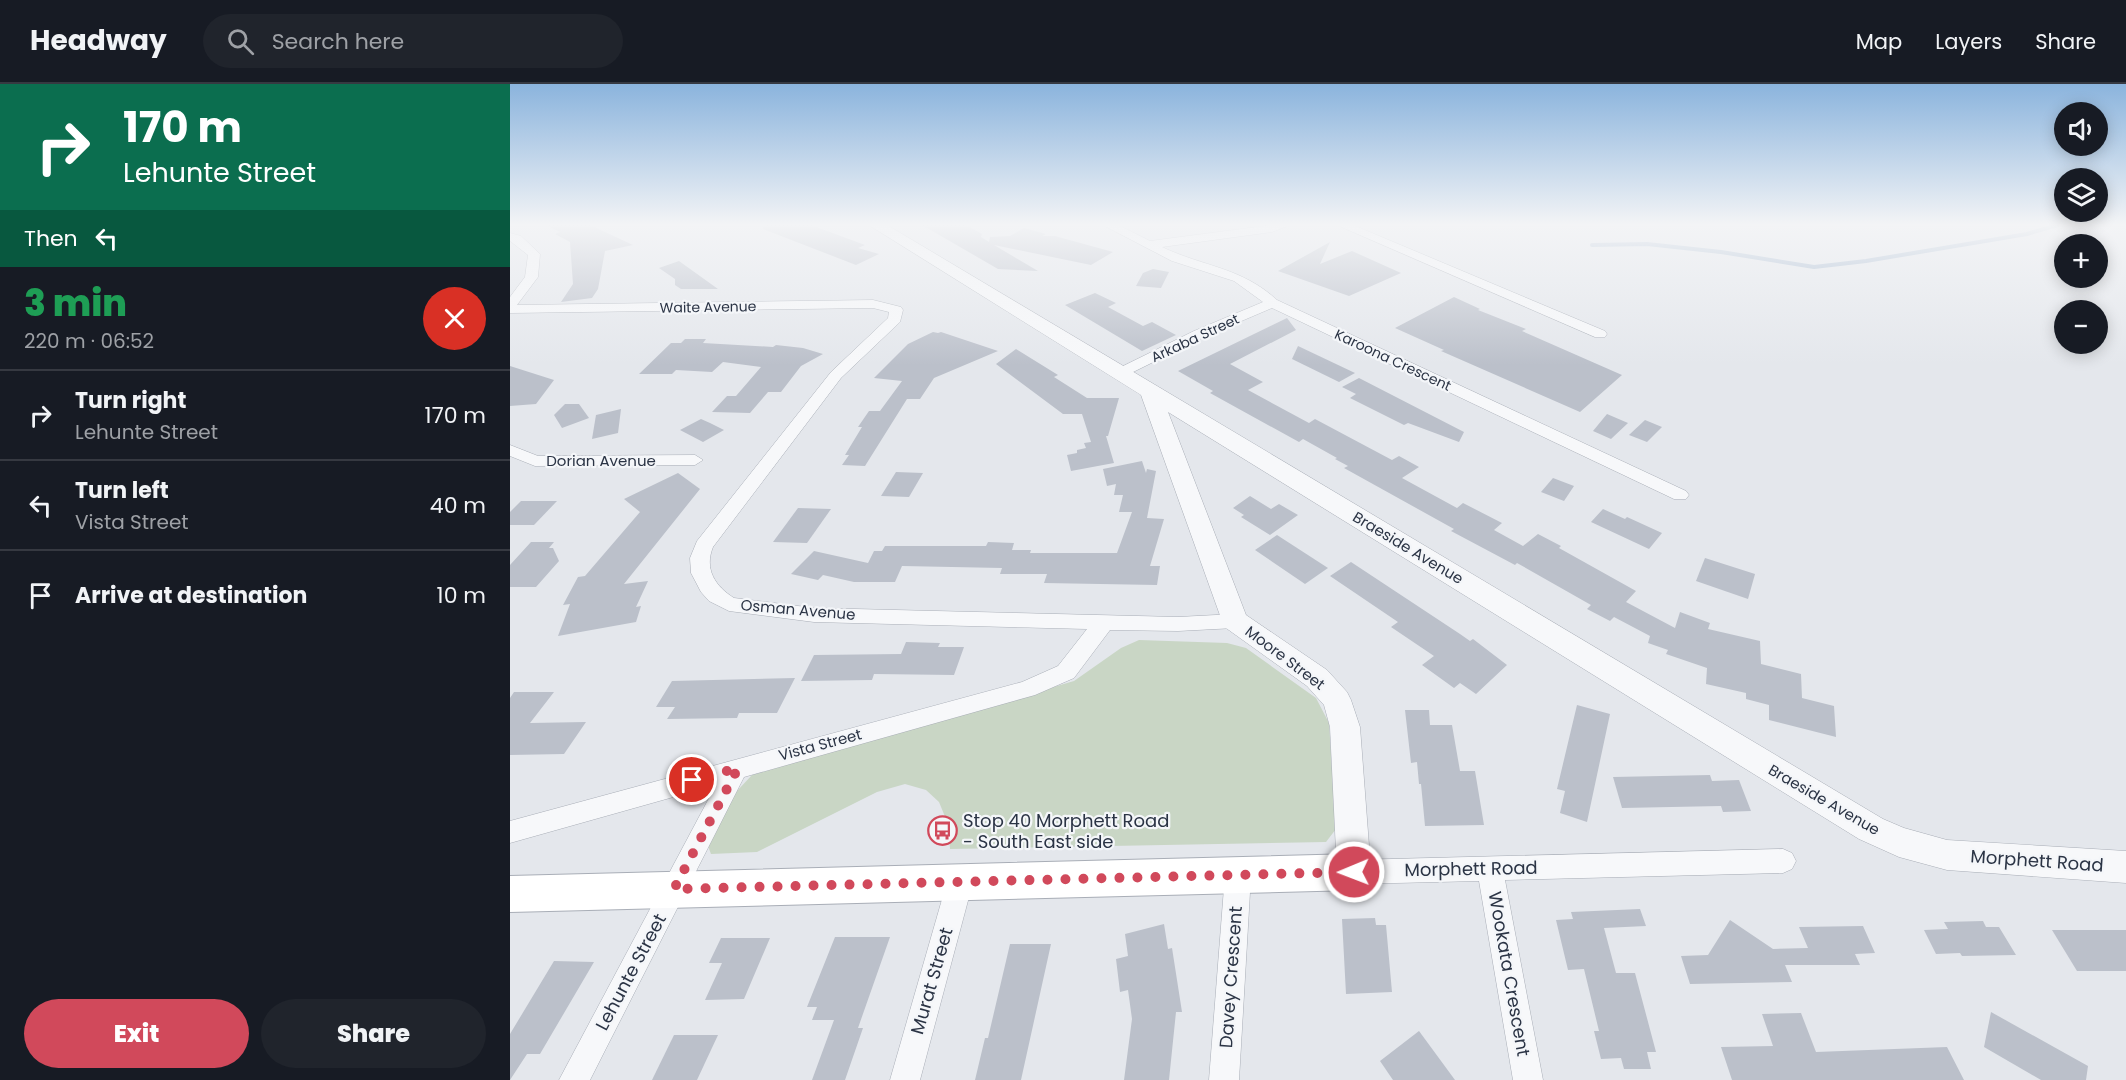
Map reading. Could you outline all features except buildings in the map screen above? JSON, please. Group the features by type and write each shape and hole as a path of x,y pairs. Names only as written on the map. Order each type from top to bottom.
{"main road":[{"name":"Morphett Road","path":"510,894 1354,872"}],"street":[{"path":"510,307 534,271"},
{"name":"Braeside Avenue","path":"953,271 1871,829 1899,842 1947,855"},
{"name":"Karoona Crescent","path":"1222,271 1237,276 1256,287 1272,303 1680,495"},
{"path":"1451,271 1600,334"},
{"name":"Arkaba Street","path":"1120,373 1200,334 1272,303"},
{"name":"Waite Avenue","path":"510,307 873,304 896,310 895,319"},
{"name":"Osman Avenue","path":"895,319 836,375 704,545 699,558 701,573 716,596 729,604 814,615 1178,624 1235,621"},
{"name":"Moore Street","path":"1150,392 1235,621 1317,678 1338,700 1345,727 1354,872"},
{"path":"1173,453 1212,429"},
{"name":"Dorian Avenue","path":"510,450 535,461 695,460"},
{"name":"Vista Street","path":"510,832 1046,682 1066,672 1105,621"},
{"name":"Lehunte Street","path":"574,1080 738,768"},
{"name":"Morphett Road","path":"1947,855 2126,867"},
{"name":"Morphett Road","path":"1354,872 1783,861"},
{"name":"Wookata Crescent","path":"1490,869 1528,1080"},
{"name":"Davey Crescent","path":"1224,1080 1238,875"},
{"name":"Murat Street","path":"905,1080 960,882"}],"green space":[{"path":"1139,640 1227,643 1246,648 1316,698 1329,723 1336,829 1326,842 950,849 948,824 939,802 926,790 905,784 877,792 757,852 711,854 708,846 737,791 752,775 1074,681 1121,648"}],"place":[{"name":"Stop 40 Morphett Road - South East side","path":"942,831"}],"route":[{"path":"692,780 738,768 674,889 1354,872"}]}
